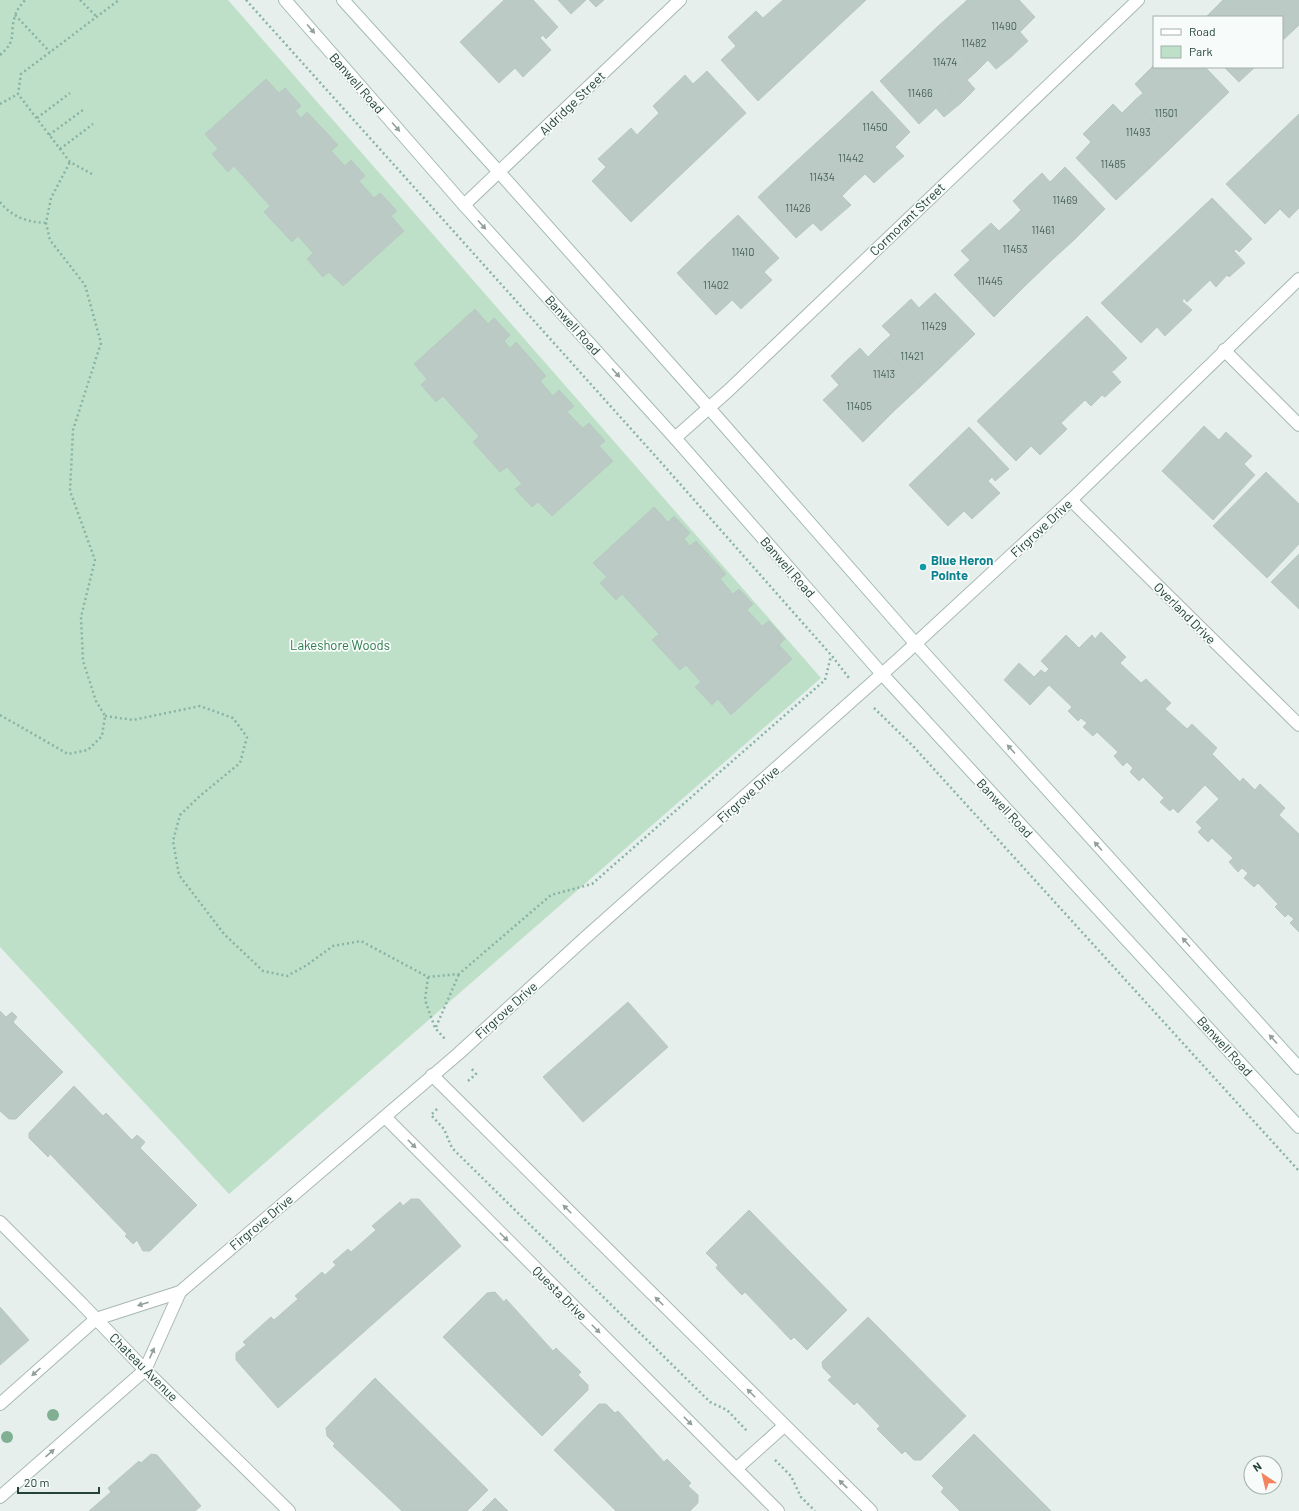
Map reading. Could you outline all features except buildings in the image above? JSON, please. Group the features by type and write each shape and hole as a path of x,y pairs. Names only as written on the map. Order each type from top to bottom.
{"street":[{"name":"Banwell Road","path":"285,0 464,205 675,438 882,674 1299,1127"},
{"path":"343,0 499,172 916,643 1299,1068"},
{"name":"Aldridge Street","path":"464,205 680,0"},
{"name":"Cormorant Street","path":"675,438 709,408 1138,0"},
{"name":"Firgrove Drive","path":"0,1404 96,1319 180,1292 458,1054 586,937 916,643 1071,500 1224,350 1299,279"},
{"path":"1224,350 1299,425"},
{"name":"Overland Drive","path":"1071,500 1299,725"},
{"path":"432,1075 871,1511"},
{"name":"Questa Drive","path":"385,1117 778,1511"},
{"name":"Chateau Avenue","path":"0,1222 145,1370 289,1511"},
{"name":"Firgrove Drive","path":"0,1497 145,1370 180,1292"},
{"path":"736,1469 784,1426"}],"path":[{"path":"0,55 6,51 12,42 15,15 25,0"},
{"path":"80,0 97,17"},
{"path":"92,174 70,162 18,94 21,74 120,0"},
{"path":"246,0 658,459 832,656 824,680 598,879 592,884 551,895 459,974 436,1028 426,1000 428,976"},
{"path":"15,15 50,52"},
{"path":"37,118 70,93"},
{"path":"0,104 18,94"},
{"path":"49,135 83,110"},
{"path":"60,149 93,124"},
{"path":"0,715 68,754 88,750 102,736 105,716 96,701 83,661 81,617 95,560 70,491 73,430 100,343 85,285 50,240 46,223 51,198 70,162"},
{"path":"0,202 16,216 30,222 46,223"},
{"path":"105,716 133,720 200,706 233,718 247,737 240,763 201,795 180,815 173,841 179,875 224,934 263,971 287,976 307,965 333,946 361,941 428,976 459,974"},
{"path":"881,715 913,746 1299,1171"},
{"path":"431,1115 444,1129 452,1148 458,1154 710,1402 727,1410"},
{"path":"791,1476 801,1497 815,1511"}],"green space":[{"name":"Lakeshore Woods","path":"0,0 228,0 821,678 229,1194 0,947"}],"place":[{"name":"Blue Heron Pointe","path":"923,567"}]}
